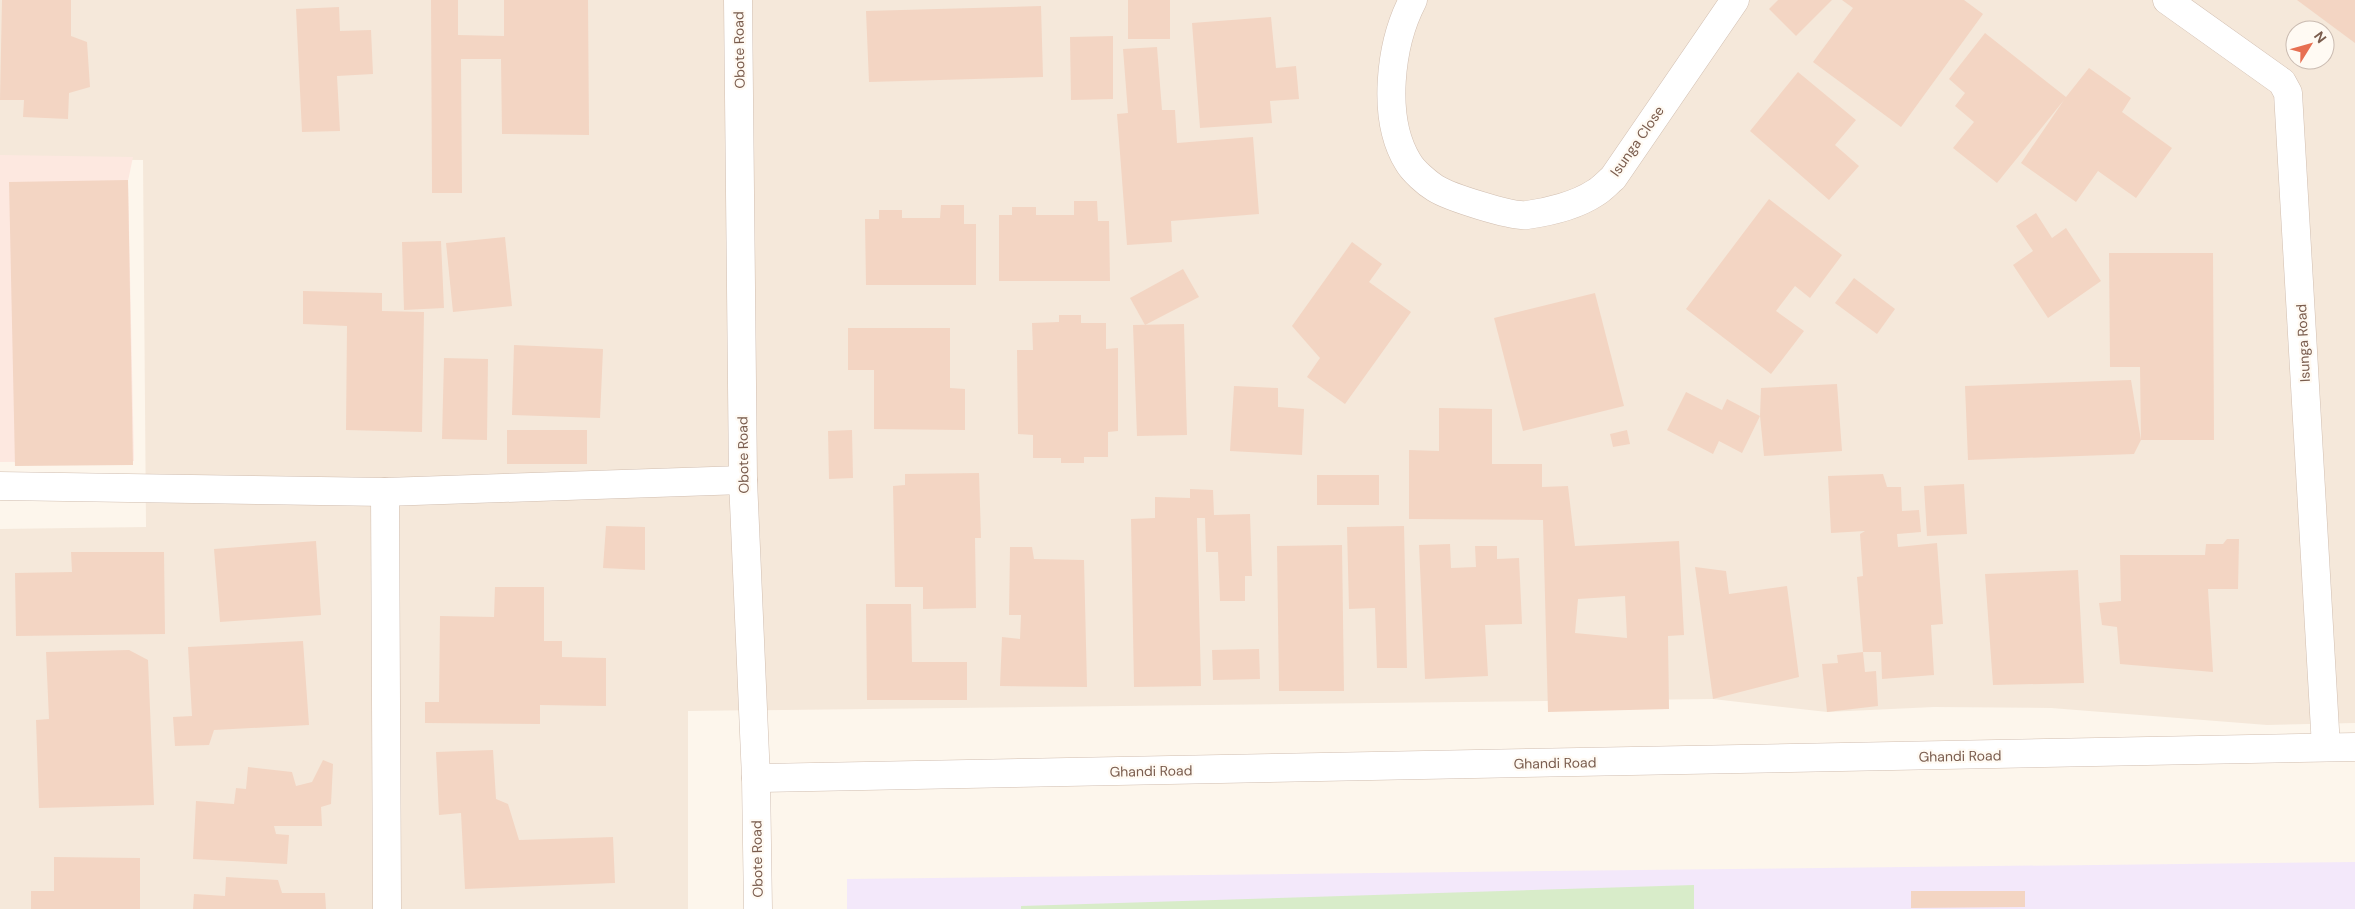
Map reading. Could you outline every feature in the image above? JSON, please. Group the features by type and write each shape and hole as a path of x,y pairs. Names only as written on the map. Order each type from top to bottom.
{"street":[{"name":"Obote Road","path":"738,0 743,480 756,778 758,909"},
{"name":"Isunga Close","path":"1413,0 1395,55 1391,92 1394,132 1408,164 1436,188 1481,206 1525,216 1574,203 1595,193 1612,178 1735,0"},
{"name":"Isunga Road","path":"2167,0 2282,82 2288,93 2326,747"},
{"path":"0,486 385,492 743,480"},
{"path":"385,492 387,909"},
{"name":"Ghandi Road","path":"756,778 2355,747"}],"shaded area":[{"path":"0,0 2355,0 2355,723 2267,725 2051,708 1934,707 1827,712 1713,699 688,711 688,909 0,909 0,529 146,527 143,160 0,159"},
{"path":"0,155 133,157 128,181 134,461 0,462"},
{"path":"2355,862 2355,909 847,909 847,879"}],"green space":[{"path":"1694,885 1694,909 1021,909 1021,906"}],"building":[{"path":"2,0 71,0 71,36 87,42 90,87 69,93 68,119 23,117 24,100 0,100"},
{"path":"431,0 458,0 458,35 504,36 504,0 588,0 589,135 502,134 501,59 461,59 462,193 432,193"},
{"path":"1128,0 1170,0 1170,39 1128,39"},
{"path":"1778,0 1832,0 1796,36 1769,9"},
{"path":"1842,0 1964,0 1983,14 1901,127 1813,62 1853,8"},
{"path":"2297,0 2355,0 2355,43 2335,28 2335,20 2324,20"},
{"path":"1041,6 1043,77 869,82 866,11"},
{"path":"339,7 340,31 371,30 373,74 337,76 340,131 302,132 296,9"},
{"path":"1271,17 1276,68 1296,66 1299,99 1270,101 1272,123 1200,128 1192,23"},
{"path":"1985,33 2066,97 2089,68 2131,98 2122,112 2172,148 2136,198 2098,171 2076,202 2021,163 2064,100 1997,183 1953,148 1974,122 1955,106 1965,93 1949,79"},
{"path":"1113,36 1113,99 1071,100 1070,37"},
{"path":"1157,47 1162,110 1175,110 1177,143 1253,137 1259,214 1171,221 1172,242 1127,245 1117,114 1128,113 1123,49"},
{"path":"1798,72 1856,120 1835,145 1859,166 1829,200 1750,131"},
{"path":"128,180 133,465 15,466 9,182"},
{"path":"1769,199 1842,255 1810,298 1795,286 1776,311 1804,331 1771,374 1686,309"},
{"path":"1074,201 1097,201 1098,221 1109,221 1110,281 999,281 999,215 1012,215 1012,207 1036,207 1036,215 1074,215"},
{"path":"941,205 964,205 964,224 976,224 976,285 866,285 865,219 879,219 879,210 902,210 902,218 940,218"},
{"path":"2036,213 2052,238 2066,228 2101,281 2048,318 2013,265 2033,251 2016,226"},
{"path":"505,237 512,306 453,312 446,243"},
{"path":"441,241 444,308 404,310 402,242"},
{"path":"1352,242 1382,264 1369,282 1411,312 1345,404 1307,377 1320,358 1292,326"},
{"path":"2109,253 2213,253 2214,440 2141,440 2140,367 2110,367"},
{"path":"1183,269 1199,297 1145,325 1130,298"},
{"path":"1854,278 1895,309 1877,334 1835,303"},
{"path":"303,291 382,293 382,311 424,312 422,432 346,430 347,326 303,324"},
{"path":"1595,293 1624,406 1523,431 1494,318"},
{"path":"1059,315 1081,315 1081,323 1106,323 1106,349 1118,348 1118,431 1108,432 1108,457 1084,457 1084,463 1061,463 1061,458 1033,458 1033,435 1018,434 1017,350 1033,350 1032,323 1059,322"},
{"path":"1184,324 1187,435 1137,436 1133,325"},
{"path":"848,328 950,328 950,388 965,389 965,430 874,429 874,370 848,370"},
{"path":"514,345 603,349 600,418 512,415"},
{"path":"444,358 488,359 487,440 442,439"},
{"path":"2131,380 2141,440 2134,454 1968,460 1965,386"},
{"path":"1837,384 1842,451 1764,456 1760,416 1761,388"},
{"path":"1234,386 1278,388 1278,407 1304,409 1302,455 1230,451"},
{"path":"1686,392 1722,410 1727,399 1760,416 1742,453 1719,441 1713,454 1667,430"},
{"path":"1439,408 1492,409 1492,464 1542,464 1542,487 1568,486 1575,546 1679,541 1684,635 1668,636 1669,709 1548,712 1543,520 1409,519 1409,450 1439,451","holes":["1625,596 1627,638 1575,633 1578,599"]},
{"path":"507,430 587,430 587,464 507,464"},
{"path":"852,430 853,478 829,479 828,431"},
{"path":"1627,430 1630,444 1613,447 1610,434"},
{"path":"979,473 981,538 975,538 976,608 923,609 923,587 895,587 893,486 905,485 905,474"},
{"path":"1883,474 1887,487 1901,487 1902,511 1919,510 1921,532 1897,534 1898,547 1937,543 1943,624 1931,625 1934,675 1882,679 1881,652 1863,652 1857,577 1863,576 1860,534 1865,531 1831,533 1828,476"},
{"path":"1317,475 1379,475 1379,505 1317,505"},
{"path":"1964,484 1967,534 1927,536 1924,486"},
{"path":"1190,489 1213,490 1214,515 1250,514 1252,576 1245,576 1245,601 1220,601 1218,552 1206,552 1205,518 1197,518 1201,686 1134,687 1131,519 1155,518 1155,497 1190,498"},
{"path":"606,526 645,527 645,570 603,568"},
{"path":"1404,526 1407,668 1377,668 1375,608 1349,609 1347,527"},
{"path":"2227,539 2239,539 2238,589 2208,589 2213,672 2120,664 2117,627 2102,625 2099,603 2121,601 2120,555 2205,555 2206,544 2223,544"},
{"path":"316,541 321,615 220,622 214,549"},
{"path":"1450,544 1451,568 1476,567 1475,546 1497,546 1497,559 1519,558 1522,624 1485,625 1488,676 1425,679 1419,545"},
{"path":"1342,545 1344,691 1279,691 1277,546"},
{"path":"1010,547 1032,547 1034,559 1084,560 1087,687 1000,686 1002,637 1020,639 1021,615 1009,615"},
{"path":"71,552 164,552 165,634 16,636 15,573 72,572"},
{"path":"1695,567 1726,571 1729,594 1787,586 1799,677 1713,699"},
{"path":"2078,570 2084,683 1993,685 1985,574"},
{"path":"495,587 544,587 544,641 562,641 562,657 606,658 606,706 540,705 540,724 425,723 425,702 439,702 440,616 494,617"},
{"path":"866,604 911,604 912,662 967,662 967,700 867,700"},
{"path":"303,641 309,725 214,730 209,745 175,746 173,717 192,716 188,647"},
{"path":"1259,649 1260,679 1213,680 1212,650"},
{"path":"129,650 148,660 154,805 39,808 36,720 49,719 46,652"},
{"path":"1863,652 1865,672 1876,671 1878,706 1827,712 1822,664 1838,663 1837,655"},
{"path":"493,750 496,799 508,804 519,840 613,837 615,883 465,889 461,813 439,815 436,752"},
{"path":"323,760 333,764 331,804 321,807 322,826 274,826 276,834 289,835 287,864 193,859 196,801 234,804 236,788 246,789 248,767 292,772 296,786 312,782"},
{"path":"54,857 140,858 140,909 31,909 31,891 54,891"},
{"path":"226,877 278,880 282,893 325,893 326,909 193,909 194,894 225,896"},
{"path":"1911,891 2025,891 2025,907 1911,908"}]}
